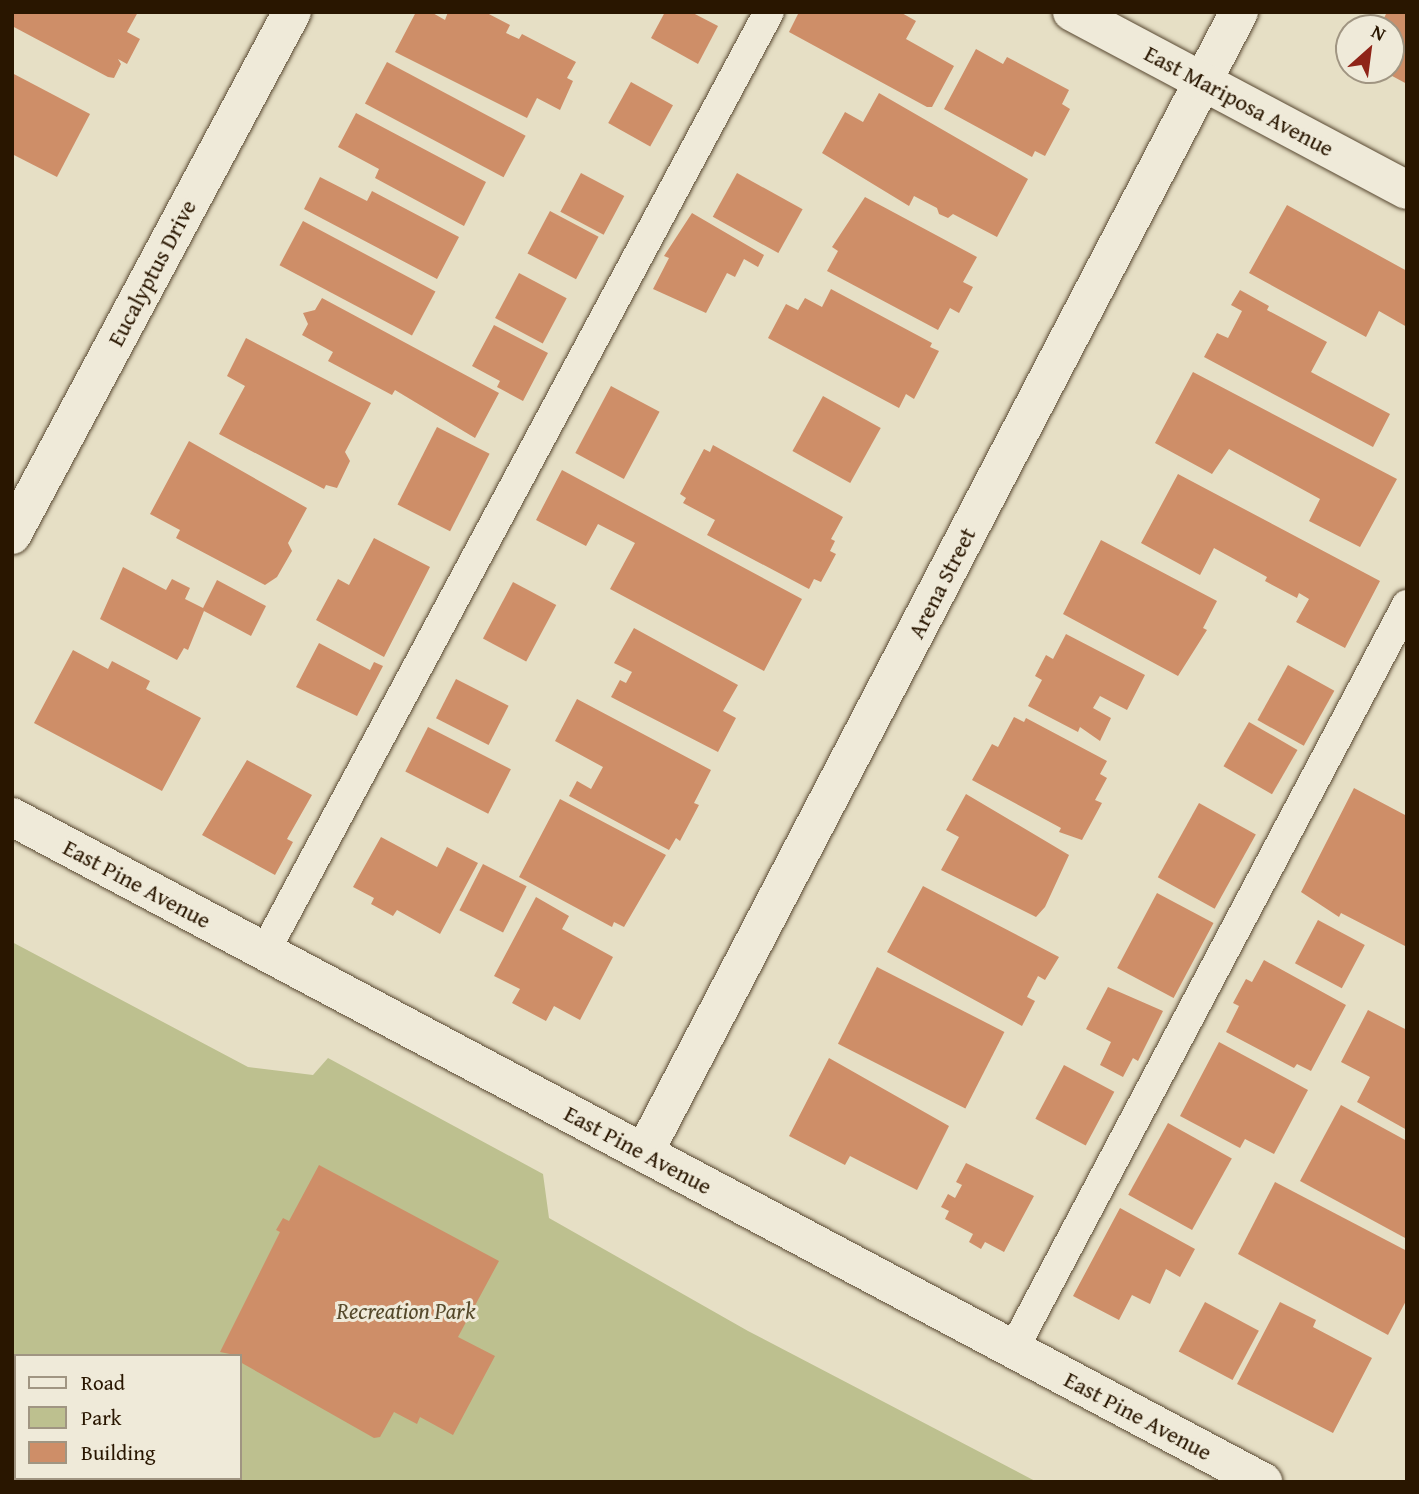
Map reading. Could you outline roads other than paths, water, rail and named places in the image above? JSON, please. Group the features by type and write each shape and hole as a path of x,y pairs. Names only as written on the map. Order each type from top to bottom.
{"street":[{"name":"Eucalyptus Drive","path":"12,535 292,12"},
{"name":"East Mariposa Avenue","path":"1072,12 1407,190"},
{"name":"Arena Street","path":"644,1153 1239,12"},
{"name":"East Pine Avenue","path":"12,817 1264,1482"}],"lane":[{"path":"264,953 769,12"},
{"path":"1013,1350 1407,605"}],"park label":[{"name":"Recreation Park","path":"406,1311"}]}
